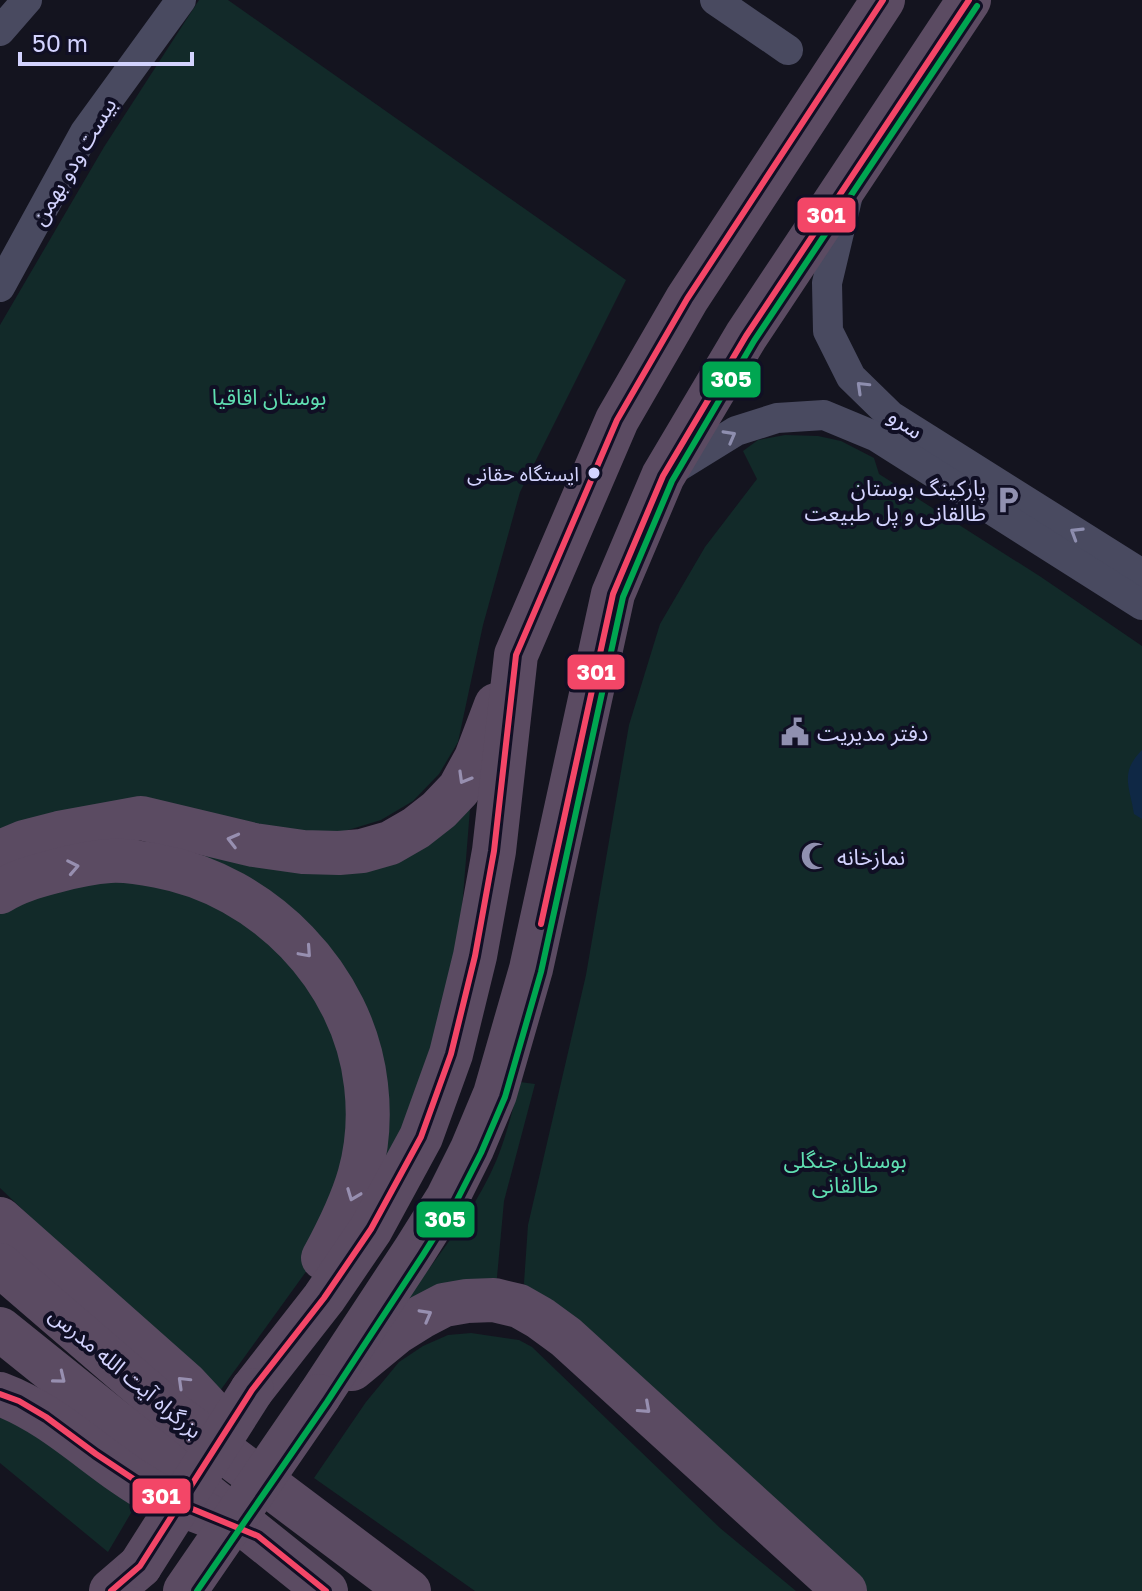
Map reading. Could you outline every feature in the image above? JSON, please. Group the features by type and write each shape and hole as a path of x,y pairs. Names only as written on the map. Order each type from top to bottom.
{"highway":[{"path":"0,852 59,833 141,818 254,845 303,852 362,851 390,843 439,810 459,789 476,758 516,655 617,420 687,299 883,0"},
{"path":"185,1591 415,1250 447,1199 472,1149 495,1094 531,969 613,594 663,476 746,336 969,0"},
{"path":"125,1583 252,1390 324,1298 371,1229 421,1137 451,1054 475,956 494,851 516,655"},
{"path":"0,892 30,878 72,866 111,861 145,864 197,876 229,890 258,909 299,944 322,970 342,1005 361,1056 366,1083 367,1143 362,1172 336,1234 252,1390"},
{"path":"1,1219 35,1296"},
{"path":"1,1219 186,1384 314,1520"},
{"name":"بزرگراه آیت الله مدرس","path":"0,1265 172,1413 409,1591"},
{"path":"319,1396 397,1332 444,1305 494,1300 519,1306 566,1337 845,1591"},
{"name":"بزرگراه آیت الله مدرس","path":"0,1329 326,1591"},
{"path":"0,1394 46,1417 156,1494 258,1536"}],"street":[{"path":"0,31 27,0"},
{"name":"بیست ودو بهمن","path":"0,287 85,132 181,0"},
{"path":"715,0 788,50"},
{"name":"سرو","path":"852,177 827,283 828,331 851,377 891,416 1142,574"},
{"name":"سرو","path":"663,476 736,431 777,418 824,415 877,437 1142,605"}],"green space":[{"name":"بوستان اقاقیا","path":"199,0 228,0 626,280 520,492 483,625 458,742 439,774 413,801 381,820 345,831 0,835 0,325 104,147"},
{"name":"بوستان جنگلی طالقانی","path":"785,435 818,436 841,441 874,458 879,474 1041,577 1142,646 1142,1591 861,1591 527,1293 524,1283 528,1225 586,975 629,725 660,624 705,547 757,479 743,451 758,440"},
{"path":"470,809 460,934 436,1042 378,1192 378,1111 256,896 48,849 219,856"},
{"path":"91,876 210,893 319,982 359,1126 313,1262 217,1395 0,1188 0,906"},
{"path":"520,1082 535,1084 504,1201 496,1288 403,1304 478,1198 504,1140"},
{"path":"471,1333 519,1340 532,1347 720,1528 796,1591 475,1591 314,1478 366,1402 399,1362 423,1346 448,1335"},
{"path":"0,1405 141,1496 108,1552 0,1463"}],"water":[{"path":"1142,750 1142,819 1134,814 1128,773"}],"transit line":[{"name":"301","path":"111,1591 140,1566 252,1390 324,1298 371,1229 421,1137 451,1054 475,956 494,851 516,655 617,420 687,299 883,0"},
{"name":"301","path":"541,924 613,594 663,476 746,336 969,0"},
{"name":"305","path":"197,1591 327,1402 455,1204 505,1097 541,972 623,597 672,481 754,341 977,6"},
{"name":"301","path":"0,1394 46,1417 156,1494 258,1536 326,1591"}],"place":[{"name":"ایستگاه حقانی","path":"594,473"},
{"name":"پارکینگ بوستان طالقانی و پل طبیعت","path":"1008,500"},
{"name":"دفتر مدیریت","path":"795,732"},
{"name":"نمازخانه","path":"815,856"}]}
